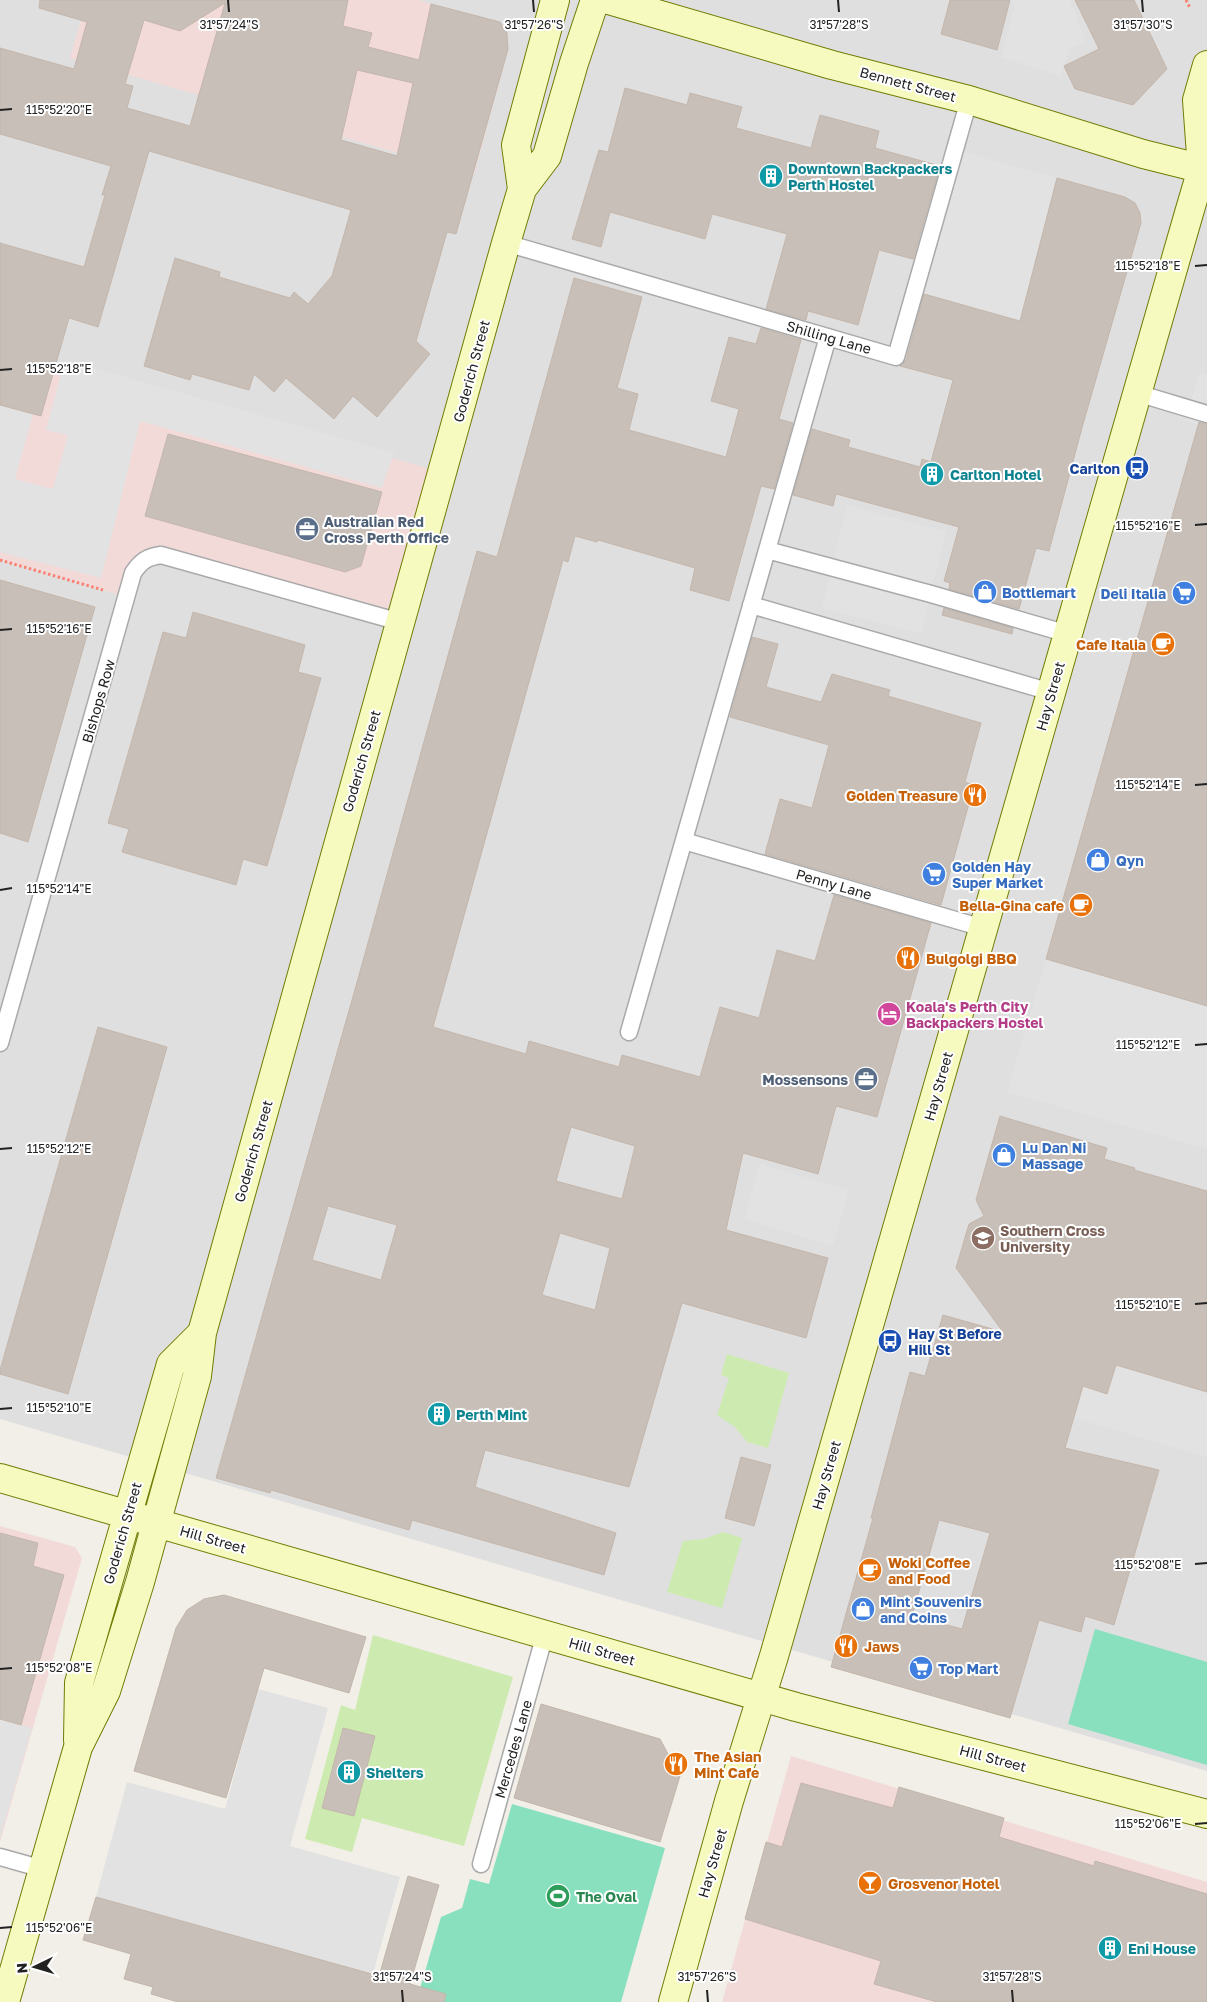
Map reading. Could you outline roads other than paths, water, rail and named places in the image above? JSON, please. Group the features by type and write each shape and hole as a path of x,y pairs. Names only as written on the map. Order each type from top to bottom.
{"main road":[{"name":"Goderich Street","path":"522,189 516,145 555,0"},
{"name":"Goderich Street","path":"5,2002 78,1747 106,1691 157,1523 197,1376 202,1333 506,242 522,189 548,156 574,63 595,0"},
{"name":"Bennett Street","path":"609,0 832,65 969,100 1143,154 1205,166"},
{"name":"Hay Street","path":"673,2002 729,1801 761,1697 1137,394 1205,166 1197,100 1207,65"},
{"name":"Goderich Street","path":"78,1747 79,1683 171,1364 202,1333"},
{"name":"Hill Street","path":"0,1478 761,1697 1207,1814"}],"lane":[{"name":"Shilling Lane","path":"506,242 896,357 969,100"},
{"path":"629,1032 828,337"},
{"path":"1137,394 1207,414"},
{"path":"767,550 931,594 1068,634"},
{"name":"Bishops Row","path":"0,1043 133,573 138,565 144,559 161,555 400,622"},
{"path":"751,605 1051,692"},
{"name":"Penny Lane","path":"684,841 984,928"},
{"name":"Mercedes Lane","path":"481,1864 545,1634"},
{"path":"0,1857 43,1869"}],"place":[{"name":"Downtown Backpackers Perth Hostel","path":"771,176"},
{"name":"Carlton","path":"1137,468"},
{"name":"Carlton Hotel","path":"932,474"},
{"name":"Australian Red Cross Perth Office","path":"307,529"},
{"name":"Bottlemart","path":"985,592"},
{"name":"Deli Italia","path":"1184,593"},
{"name":"Cafe Italia","path":"1163,644"},
{"name":"Golden Treasure","path":"975,795"},
{"name":"Qyn","path":"1098,860"},
{"name":"Golden Hay Super Market","path":"934,874"},
{"name":"Bella-Gina cafe","path":"1081,905"},
{"name":"Bulgolgi BBQ","path":"908,958"},
{"name":"Koala's Perth City Backpackers Hostel","path":"889,1014"},
{"name":"Mossensons","path":"866,1079"},
{"name":"Lu Dan Ni Massage","path":"1004,1155"},
{"name":"Southern Cross University","path":"983,1238"},
{"name":"Hay St Before Hill St","path":"890,1341"},
{"name":"Perth Mint","path":"439,1414"},
{"name":"Woki Coffee and Food","path":"870,1570"},
{"name":"Mint Souvenirs and Coins","path":"863,1609"},
{"name":"Jaws","path":"846,1646"},
{"name":"Top Mart","path":"921,1668"},
{"name":"The Asian Mint Cafe","path":"676,1764"},
{"name":"Shelters","path":"349,1772"},
{"name":"Grosvenor Hotel","path":"870,1883"},
{"name":"The Oval","path":"558,1896"},
{"name":"Eni House","path":"1110,1948"}]}
